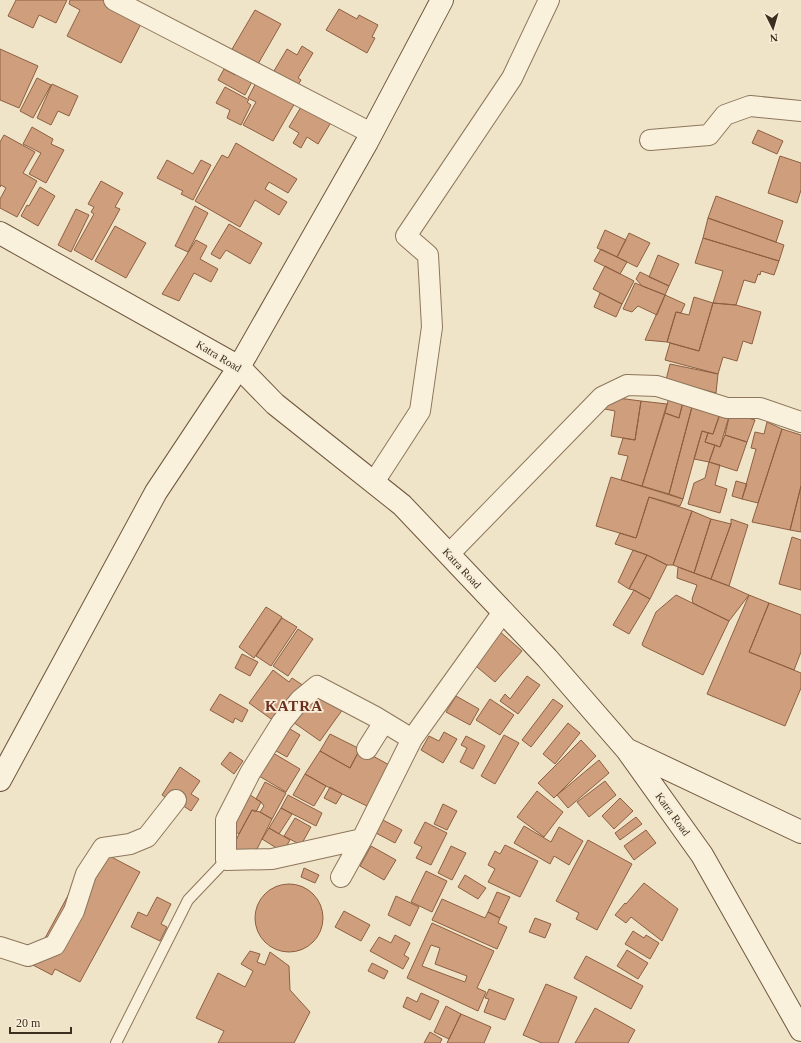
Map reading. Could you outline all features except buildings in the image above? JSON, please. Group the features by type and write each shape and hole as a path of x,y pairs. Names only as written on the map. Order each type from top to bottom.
{"street":[{"path":"114,0 371,133"},
{"path":"0,780 156,492 240,367 371,133 442,0"},
{"path":"374,482 420,410 432,327 428,255 406,236 512,78 550,0"},
{"path":"650,140 709,135 726,115 750,106 801,111"},
{"name":"Katra Road","path":"0,233 240,367 275,404 402,504 547,658 627,750 702,855 801,1030"},
{"path":"449,554 602,397 627,385 658,386 727,408 760,408 801,422"},
{"path":"341,877 412,740 504,612"},
{"path":"362,839 272,859 226,860 226,820 250,773 282,722 300,700 317,686 384,722 412,740"},
{"path":"367,749 384,722"},
{"path":"627,750 801,832"},
{"path":"0,948 28,956 55,945 74,911 86,874 103,848 130,844 147,837 176,800"}],"lane":[{"path":"116,1043 188,900 226,860"}],"district":[{"name":"KATRA","path":"294,706"}]}
